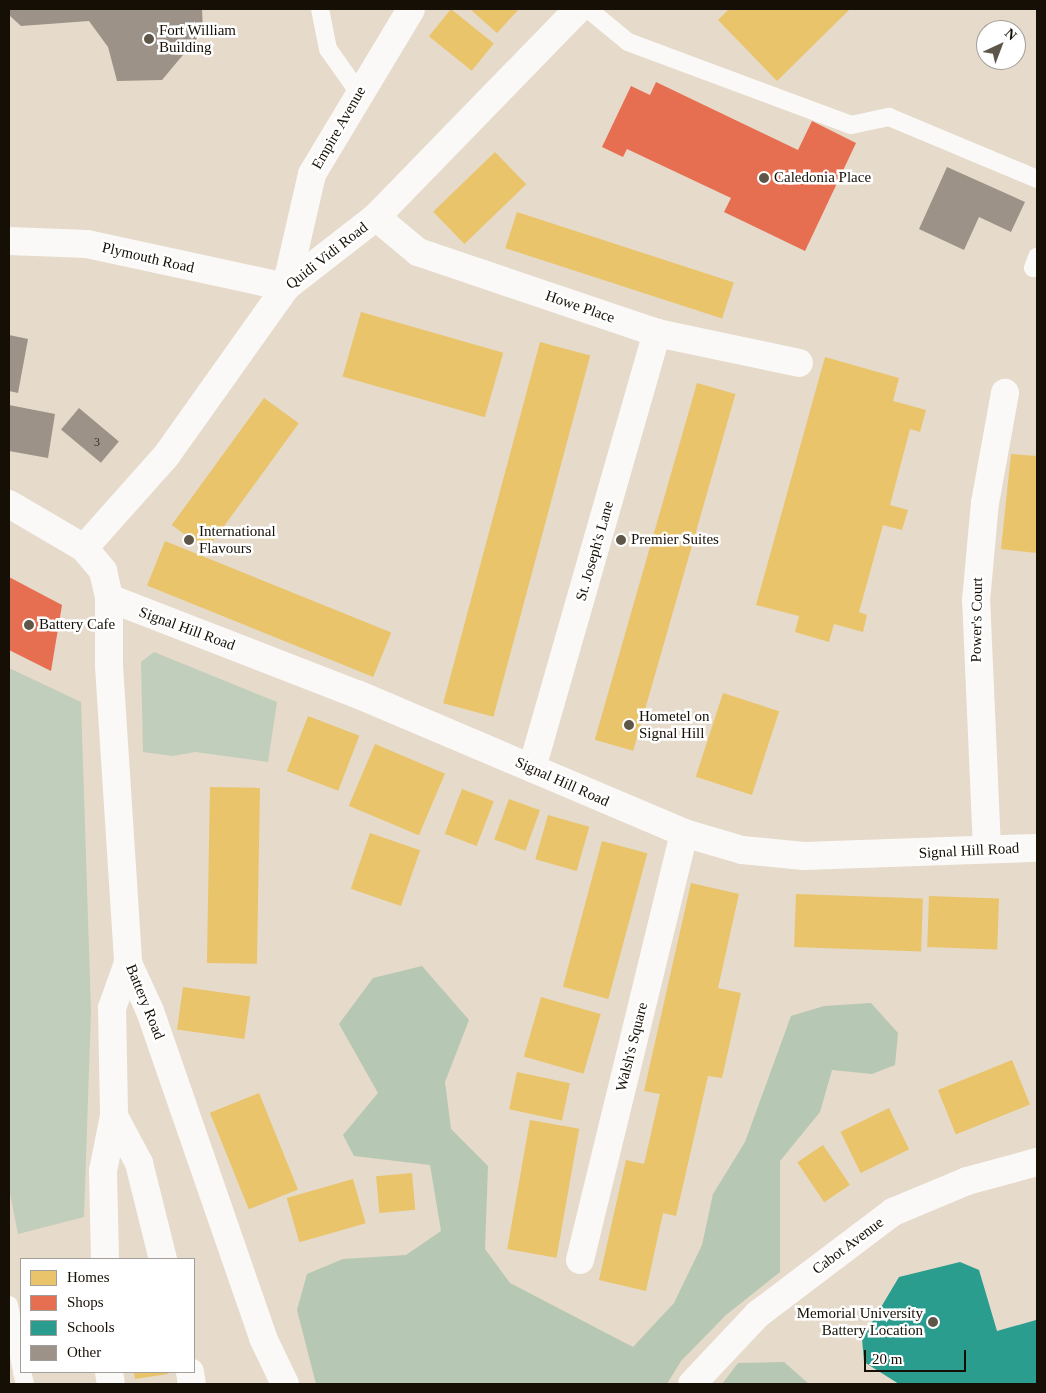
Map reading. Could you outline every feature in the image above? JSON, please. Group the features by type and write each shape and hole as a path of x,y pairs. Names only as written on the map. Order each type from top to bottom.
{"street":[{"name":"Empire Avenue","path":"286,288 312,174 411,9"},
{"name":"Quidi Vidi Road","path":"84,548 166,456 286,288 376,217 578,9"},
{"name":"Howe Place","path":"376,217 418,252 657,333 799,363"},
{"name":"Plymouth Road","path":"9,241 87,244 286,288"},
{"name":"St. Joseph's Lane","path":"532,768 657,333"},
{"name":"Power's Court","path":"987,849 976,601 985,503 1005,393"},
{"path":"9,504 84,548"},
{"name":"Battery Road","path":"84,548 103,571 109,598 109,666 128,963 150,1011 264,1338 285,1384"},
{"name":"Signal Hill Road","path":"109,598 532,768 684,834 742,850 804,856 1037,848"},
{"name":"Walsh's Square","path":"580,1260 684,834"},
{"path":"104,1258 104,1171 114,1116 112,1008 128,963"},
{"path":"114,1116 139,1163 163,1258"},
{"name":"Cabot Avenue","path":"692,1384 758,1314 893,1212 967,1181 1037,1162"}],"lane":[{"path":"320,9 328,49 359,93"},
{"path":"588,9 637,46 851,124 889,117 1037,178"},
{"path":"9,1305 20,1362"}],"green space":[{"path":"154,652 277,702 268,762 195,752 173,756 143,752 141,662"},
{"path":"9,668 81,702 91,1011 84,1217 18,1234 9,1188"},
{"path":"422,966 469,1020 445,1082 451,1129 488,1166 485,1249 510,1283 633,1347 674,1303 702,1245 713,1194 745,1142 791,1016 824,1006 871,1003 898,1033 895,1065 872,1074 832,1070 820,1112 780,1161 780,1272 726,1315 681,1361 667,1384 316,1384 297,1310 307,1274 343,1259 406,1255 441,1231 430,1165 354,1156 343,1135 378,1093 339,1024 373,978"},
{"path":"784,1362 809,1384 722,1384 738,1363"}],"building: Homes":[{"path":"451,9 494,44 472,71 429,36"},
{"path":"470,9 519,9 497,33"},
{"path":"729,9 850,9 777,81 718,20"},
{"path":"495,152 526,184 464,244 433,212"},
{"path":"517,212 734,282 722,319 505,248"},
{"path":"361,312 503,353 485,417 343,376"},
{"path":"540,342 590,355 493,717 443,703"},
{"path":"825,357 899,378 893,401 926,410 920,432 910,429 890,505 908,510 902,530 883,525 859,612 867,615 863,632 834,624 829,642 795,632 799,616 756,605"},
{"path":"697,383 735,394 633,751 595,740"},
{"path":"264,398 299,423 207,550 172,525"},
{"path":"1011,454 1037,456 1037,553 1001,549"},
{"path":"165,541 391,632 373,677 147,586"},
{"path":"723,693 779,711 752,795 696,777"},
{"path":"308,716 359,736 338,791 287,771"},
{"path":"375,744 445,774 419,835 349,806"},
{"path":"210,787 260,788 257,964 207,963"},
{"path":"462,789 494,801 477,846 445,834"},
{"path":"509,799 540,810 525,851 494,839"},
{"path":"548,815 589,827 577,871 535,859"},
{"path":"370,833 420,850 401,906 351,889"},
{"path":"602,841 647,853 608,999 563,987"},
{"path":"691,883 739,894 718,988 741,993 722,1078 708,1076 676,1216 663,1213 646,1291 599,1280 626,1160 644,1164 660,1094 644,1091"},
{"path":"796,894 923,898 921,951 794,947"},
{"path":"929,896 999,898 997,949 927,947"},
{"path":"183,987 250,996 244,1039 177,1030"},
{"path":"541,997 601,1014 584,1074 524,1057"},
{"path":"1012,1060 1030,1105 956,1134 938,1090"},
{"path":"517,1072 570,1083 562,1120 509,1109"},
{"path":"259,1093 298,1189 249,1209 210,1113"},
{"path":"889,1108 909,1149 861,1173 840,1132"},
{"path":"530,1120 579,1129 556,1258 507,1249"},
{"path":"823,1145 850,1185 824,1202 797,1162"},
{"path":"412,1173 415,1210 379,1213 376,1176"},
{"path":"353,1179 366,1223 299,1242 287,1198"},
{"path":"134,1373 168,1373 168,1374 135,1379"}],"building: Shops":[{"name":"Caledonia Place","path":"656,82 798,150 812,121 856,143 805,251 724,212 731,198 627,149 623,157 602,147 631,86 650,95"},
{"path":"9,577 62,605 51,671 9,650"}],"building: Schools":[{"name":"Memorial University Battery Location","path":"960,1262 979,1270 997,1331 1036,1320 1037,1384 899,1384 864,1362 862,1339 899,1277"}],"building: Other":[{"name":"Fort William Building","path":"9,9 202,9 203,31 162,80 117,81 108,47 89,21 21,26 9,15"},
{"path":"947,167 1025,202 1011,232 979,217 964,250 919,229"},
{"path":"9,335 28,339 18,393 9,391"},
{"path":"9,405 55,414 48,458 9,451"},
{"path":"79,408 119,441 101,463 61,429"}],"place":[{"name":"Fort William Building","path":"149,39"},
{"name":"Caledonia Place","path":"764,178"},
{"name":"International Flavours","path":"189,540"},
{"name":"Premier Suites","path":"621,540"},
{"name":"Battery Cafe","path":"29,625"},
{"name":"Hometel on Signal Hill","path":"629,725"},
{"name":"Memorial University Battery Location","path":"933,1322"}]}
